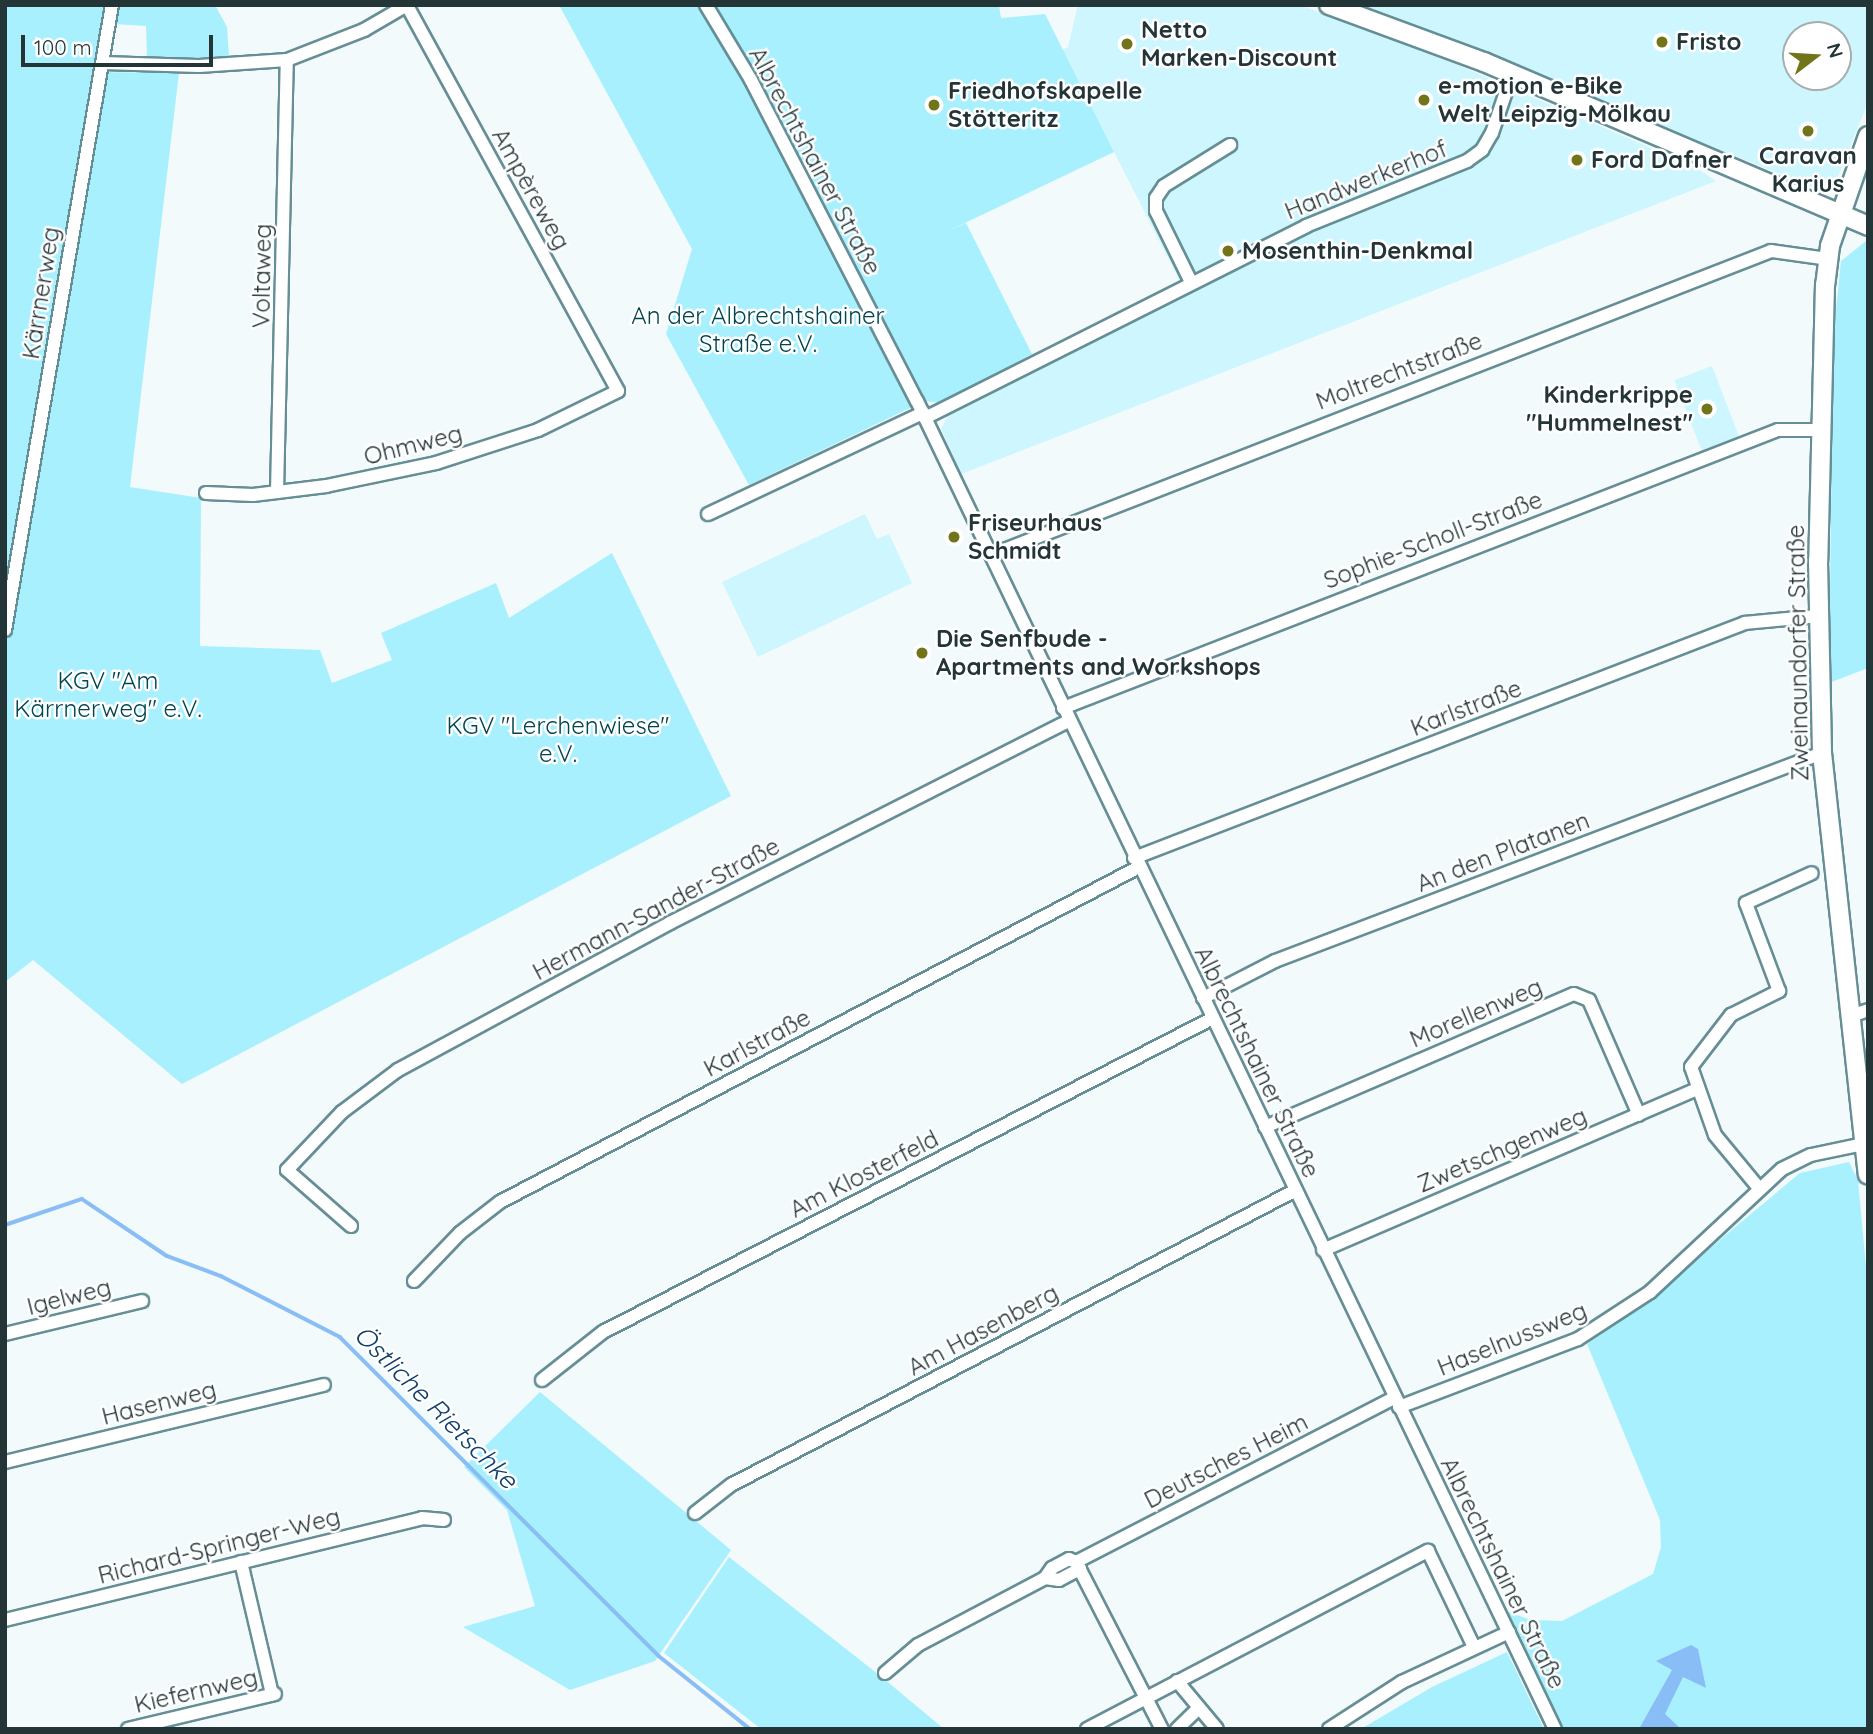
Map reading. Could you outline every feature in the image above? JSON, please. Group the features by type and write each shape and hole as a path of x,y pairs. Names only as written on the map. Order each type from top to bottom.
{"street":[{"name":"Kärrnerweg","path":"5,630 112,5"},
{"path":"103,64 199,66 287,60 364,30 407,5"},
{"name":"Ampèreweg","path":"407,5 618,391"},
{"name":"Albrechtshainer Straße","path":"706,5 751,79 924,415 1136,863 1555,1729"},
{"path":"1329,5 1512,74 1839,217 1868,226"},
{"name":"Voltaweg","path":"277,492 287,60"},
{"name":"Handwerkerhof","path":"924,415 1306,226 1467,161 1482,150 1492,133 1512,74"},
{"name":"Zweinaundorfer Straße","path":"1868,136 1839,217 1828,258 1821,430 1818,616 1822,752 1860,1013 1868,1174"},
{"path":"1191,282 1156,211 1156,198 1164,186 1230,145"},
{"name":"Moltrechtstraße","path":"991,555 1771,251 1828,258"},
{"name":"Ohmweg","path":"206,493 277,492 382,476 489,448 579,412 618,391"},
{"path":"708,514 924,415"},
{"name":"Sophie-Scholl-Straße","path":"1063,708 1778,430 1821,430"},
{"name":"Karlstraße","path":"414,1281 460,1233 500,1202 1136,863 1745,623 1818,616"},
{"name":"Hermann-Sander-Straße","path":"351,1226 287,1170 342,1112 398,1070 670,923 1069,721"},
{"name":"An den Platanen","path":"1203,998 1275,961 1822,752"},
{"path":"1758,1187 1720,1143 1697,1089 1691,1067 1709,1041 1735,1012 1779,991 1746,902 1812,873"},
{"name":"Morellenweg","path":"1265,1127 1574,994 1589,1000 1639,1115"},
{"name":"Am Klosterfeld","path":"542,1380 603,1332 1213,1018"},
{"name":"Zwetschgenweg","path":"1323,1250 1697,1089"},
{"name":"Haselnussweg","path":"1397,1403 1570,1343 1610,1321 1650,1292 1758,1187 1811,1155 1866,1143"},
{"name":"Am Hasenberg","path":"695,1513 731,1485 1296,1190"},
{"name":"Igelweg","path":"5,1334 142,1301"},
{"name":"Hasenweg","path":"5,1462 324,1385"},
{"name":"Deutsches Heim","path":"885,1673 918,1645 1045,1578 1052,1568 1069,1559 1078,1565 1397,1403"},
{"name":"Richard-Springer-Weg","path":"5,1620 422,1518 444,1520"},
{"path":"1087,1729 1428,1551 1474,1647"},
{"name":"Kiefernweg","path":"128,1729 273,1694 241,1562"},
{"path":"1078,1565 1162,1729"},
{"path":"1329,1729 1402,1682 1508,1632"},
{"path":"1177,1681 1217,1729"},
{"path":"1177,1729 1199,1708"}],"shaded area":[{"path":"1078,5 1300,5 1458,65 1695,167 1716,181 961,474 941,429 948,415 1186,293 1062,50 1068,47"},
{"path":"1363,5 1868,5 1868,102 1835,184 1822,191"},
{"name":"Kinderkrippe \"Hummelnest\"","path":"1712,366 1740,438 1702,452 1675,380"},
{"path":"865,514 877,539 889,534 912,583 758,657 722,582"},
{"path":"1691,1645 1698,1649 1706,1688 1683,1677 1665,1714 1681,1729 1639,1729 1672,1670 1656,1661"}],"green space":[{"path":"5,5 107,5 96,72 179,73 130,487 201,498 200,646 320,650 332,683 392,660 381,633 496,583 509,618 612,553 731,796 182,1084 33,960 5,982"},
{"path":"116,5 215,5 227,27 229,58 147,57 146,26 113,24"},
{"name":"An der Albrechtshainer Straße e.V.","path":"559,5 698,5 748,81 912,407 749,485 666,334 692,249"},
{"path":"713,5 999,5 1001,18 1045,14 1114,152 946,232 966,223 1032,354 940,403 926,401 811,179 814,174 807,160 801,160"},
{"path":"1866,241 1868,668 1829,683 1833,340 1841,261"},
{"path":"1849,1162 1858,1180 1868,1288 1868,1729 1561,1729 1504,1610 1531,1620 1562,1621 1653,1574 1661,1547 1660,1520 1587,1344 1632,1313 1800,1173"},
{"path":"540,1392 731,1550 655,1661 570,1690 463,1627 535,1606 507,1510 464,1467"},
{"path":"729,1557 944,1729 761,1729 664,1653"},
{"path":"1507,1652 1544,1729 1361,1729 1432,1687"}],"waterway":[{"name":"Östliche Rietschke","path":"5,1225 82,1199 167,1256 221,1276 340,1337 659,1656 750,1729"}],"place":[{"name":"Fristo","path":"1662,42"},
{"name":"Netto Marken-Discount","path":"1127,44"},
{"name":"e-motion e-Bike Welt Leipzig-Mölkau","path":"1424,100"},
{"name":"Friedhofskapelle Stötteritz","path":"934,105"},
{"name":"Caravan Karius","path":"1808,131"},
{"name":"Ford Dafner","path":"1577,160"},
{"name":"Mosenthin-Denkmal","path":"1228,251"},
{"name":"Kinderkrippe \"Hummelnest\"","path":"1707,409"},
{"name":"Friseurhaus Schmidt","path":"954,537"},
{"name":"Die Senfbude - Apartments and Workshops","path":"922,653"}],"park label":[{"name":"KGV \"Am Kärrnerweg\" e.V.","path":"108,695"},
{"name":"KGV \"Lerchenwiese\" e.V.","path":"558,740"}]}
